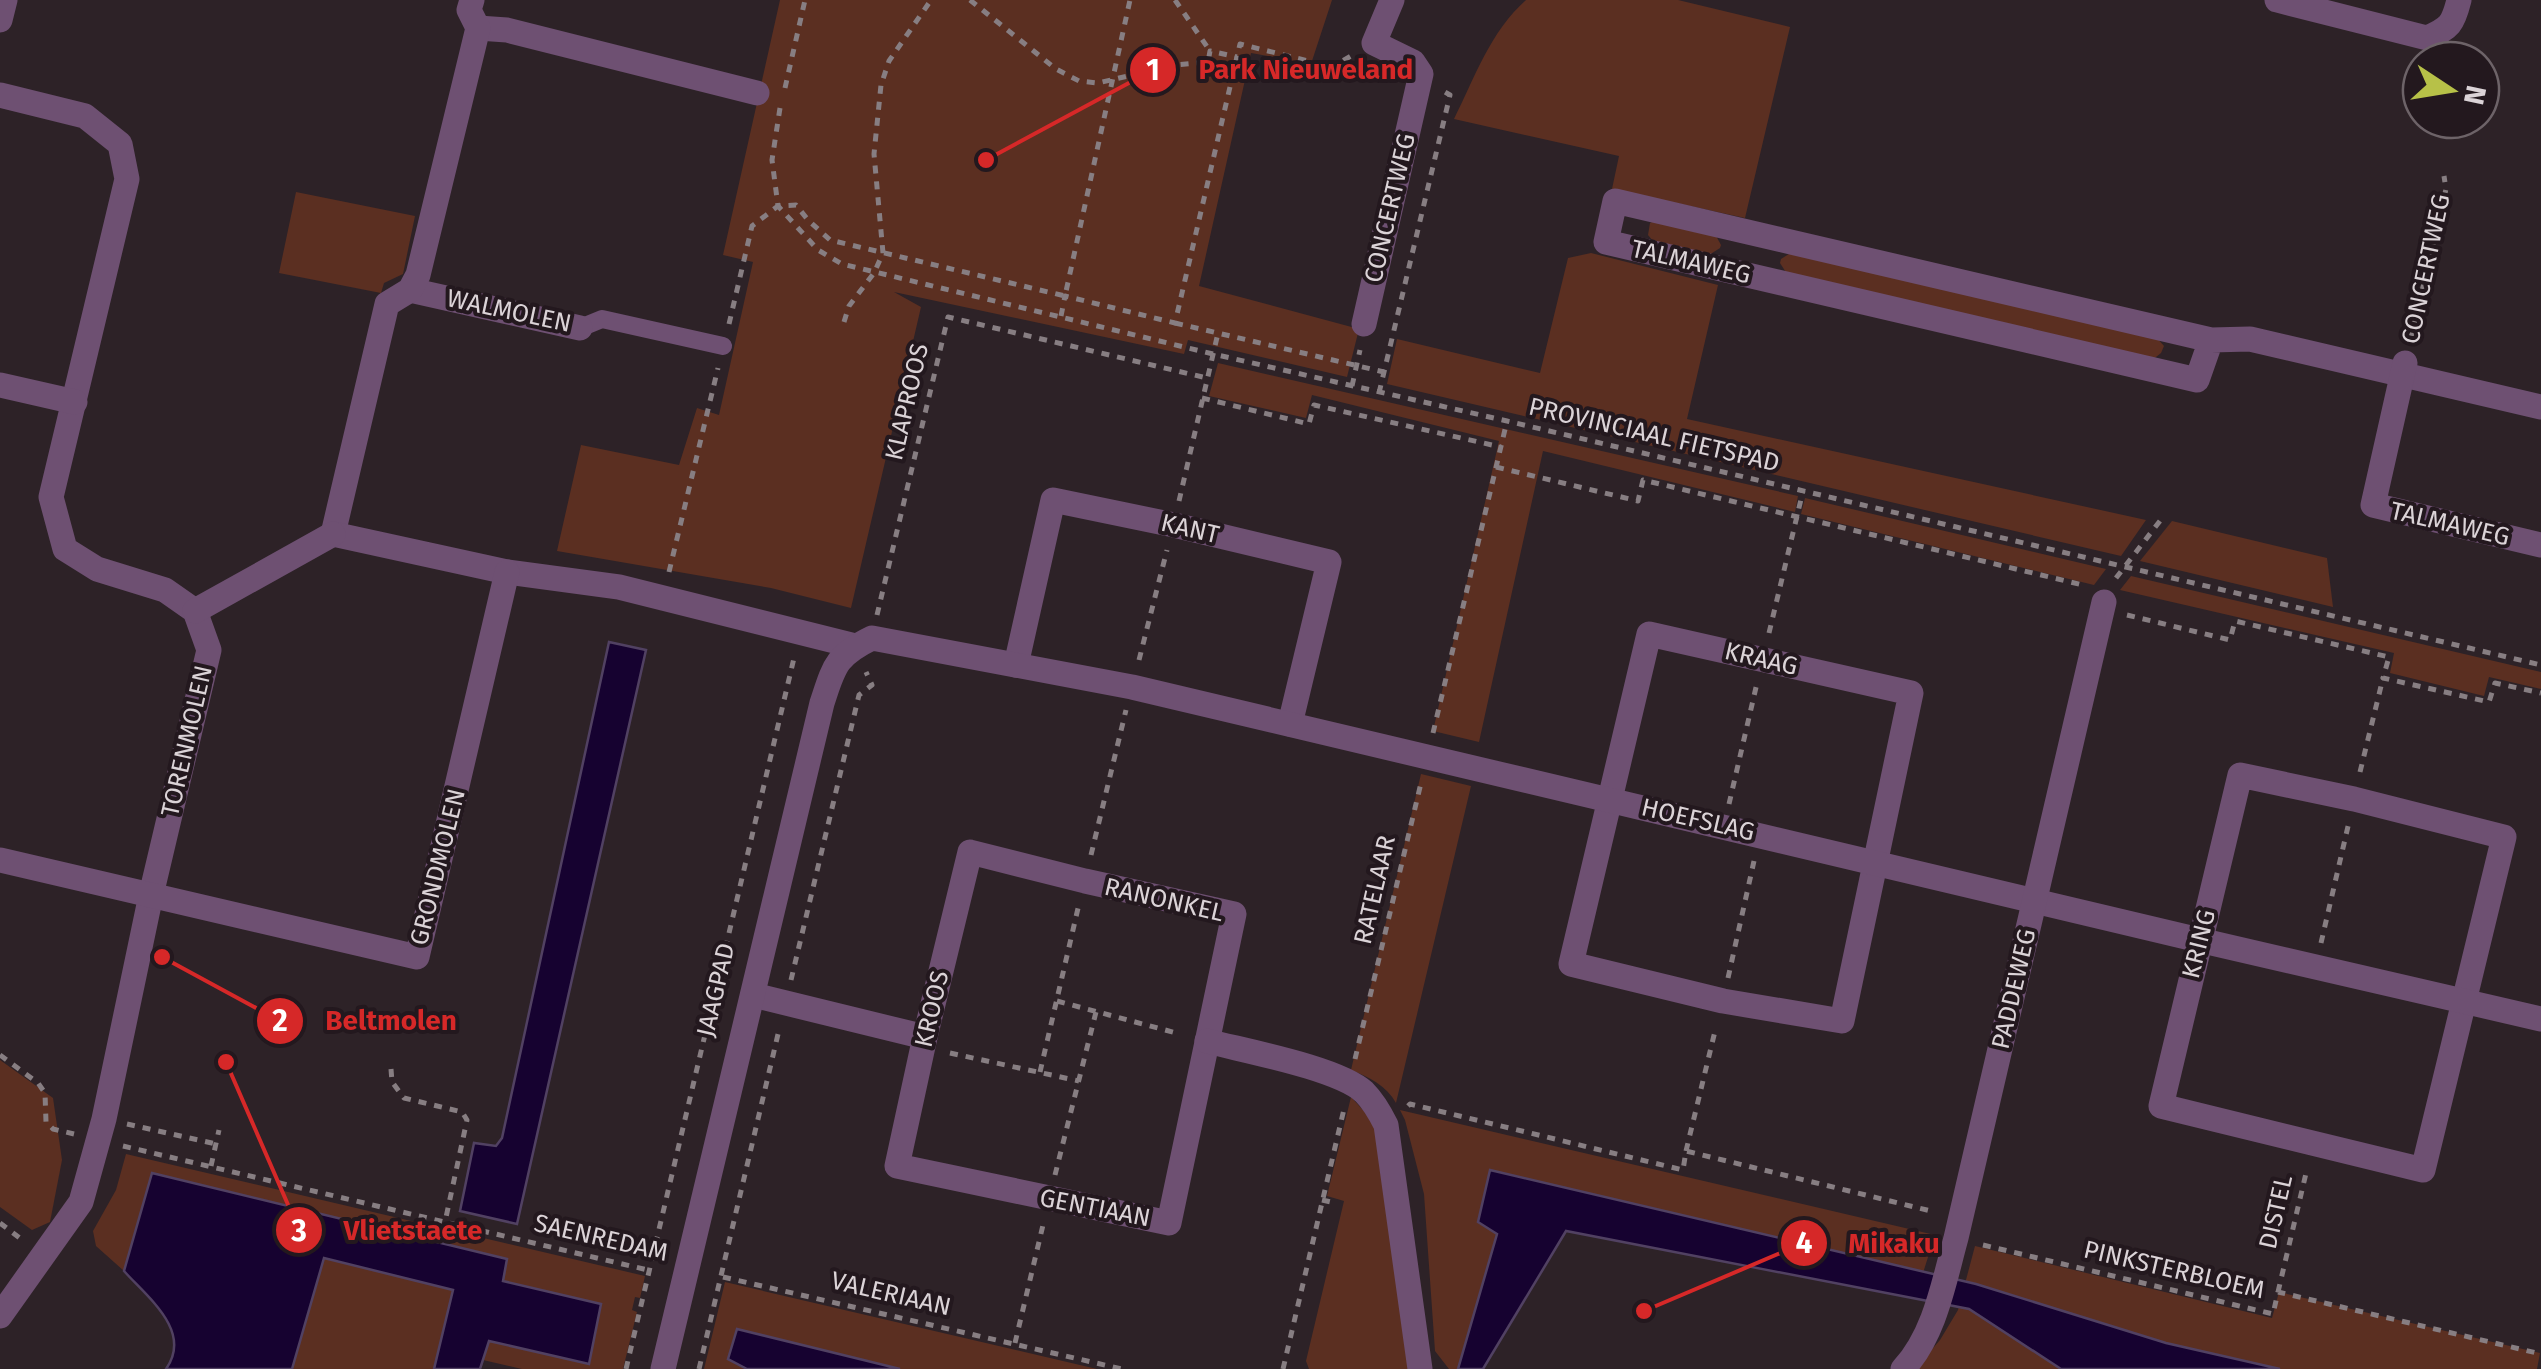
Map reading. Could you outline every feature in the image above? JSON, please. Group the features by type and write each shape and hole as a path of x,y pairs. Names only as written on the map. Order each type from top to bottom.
{"street":[{"path":"0,20 5,0"},
{"name":"WALMOLEN","path":"333,534 387,304 410,290 418,276 478,28 470,10 472,0"},
{"path":"1374,43 1392,0"},
{"path":"2276,0 2427,38 2454,20 2459,0"},
{"path":"478,28 507,30 758,93"},
{"name":"CONCERTWEG","path":"1364,324 1421,74 1412,62 1374,43"},
{"path":"0,95 85,116 120,144 127,178 52,498 66,549 97,568 165,590 194,611 333,534 507,572 619,587 800,632 863,642"},
{"name":"TALMAWEG","path":"2211,340 2197,380 1606,242 1615,201 2211,340 2250,338 2404,369 2541,408"},
{"name":"WALMOLEN","path":"410,290 580,328 602,319 723,346"},
{"name":"TALMAWEG","path":"2404,369 2372,505 2541,545"},
{"path":"0,385 75,402"},
{"name":"KANT","path":"1016,665 1054,500 1174,524 1329,562 1290,724"},
{"name":"GRONDMOLEN","path":"151,896 418,957 507,572"},
{"name":"PADDEWEG","path":"1903,1369 1924,1338 1946,1274 2105,598"},
{"name":"TORENMOLEN","path":"0,1316 81,1202 102,1130 151,896 209,650 194,611"},
{"name":"KRAAG","path":"1649,634 1912,693 1876,862 1842,1021 1723,1001 1571,964 1649,634"},
{"name":"HOEFSLAG","path":"863,642 1132,686 2541,1019"},
{"name":"JAAGPAD","path":"664,1369 822,704 835,664 863,642"},
{"name":"KRING","path":"2240,775 2504,837 2465,1000 2423,1170 2161,1106 2240,775"},
{"name":"KROOS","path":"897,1166 970,852"},
{"name":"RANONKEL","path":"970,852 1234,914 1208,1040"},
{"path":"0,860 151,896"},
{"path":"753,995 925,1037"},
{"path":"1208,1040 1328,1073 1361,1090 1374,1104 1386,1124 1420,1369"},
{"name":"GENTIAAN","path":"897,1166 1169,1223 1208,1040"}],"path":[{"path":"844,322 849,306 874,273 882,253 874,154 881,84 889,61 930,0"},
{"path":"970,0 1056,69 1080,81 1098,83 1175,64 1208,62 1210,50"},
{"path":"1061,316 1130,0"},
{"path":"1174,0 1210,50 1237,57"},
{"path":"1175,323 1240,44 1332,67 1374,43"},
{"name":"CONCERTWEG","path":"2404,369 2446,188 2444,176"},
{"path":"668,578 752,226 778,206 796,205 830,240 1384,372"},
{"name":"PROVINCIAAL FIETSPAD","path":"778,206 818,250 842,264 874,273 2541,666"},
{"name":"KLAPROOS","path":"863,642 948,317 1207,378"},
{"path":"1352,386 1364,324"},
{"path":"1202,398 1309,424 1314,404 1501,447"},
{"name":"RATELAAR","path":"1283,1369 1507,421"},
{"path":"1496,467 1638,501 1643,480 2105,598 2128,616 2230,640 2235,621 2389,656 2384,678 2490,702 2495,682 2541,693"},
{"path":"2125,566 2163,517"},
{"name":"JAAGPAD","path":"626,1369 800,632"},
{"path":"1056,1002 1208,1040"},
{"path":"925,1037 938,1050 1079,1080"},
{"path":"0,1054 38,1083 46,1094 46,1122 53,1129 102,1130 216,1144"},
{"path":"391,1069 392,1082 404,1098 462,1112 468,1120 445,1222"},
{"name":"PINKSTERBLOEM","path":"1386,1124 1410,1104 1683,1170 1686,1151 2273,1314 2278,1292 2541,1354"},
{"name":"SAENREDAM","path":"102,1130 211,1166 649,1270 687,1271"},
{"path":"211,1166 219,1130"},
{"name":"DISTEL","path":"2278,1292 2313,1141"},
{"path":"1322,1200 1335,1204"},
{"name":"VALERIAAN","path":"687,1271 1122,1369"}],"shaded area":[{"path":"780,0 1332,0 1311,64 1251,53 1199,286 1359,329 1347,377 1188,340 1184,354 894,292 921,307 851,608 771,588 557,551 581,445 679,465 697,408 719,415 753,262 723,255"},
{"path":"1526,0 1678,0 1790,27 1745,218 1612,189 1619,156 1454,119 1493,41"},
{"path":"296,192 415,216 403,274 384,283 381,293 279,273"},
{"path":"1656,220 1715,234 1720,248 1709,255 1653,241 1648,235 1650,223"},
{"path":"1792,252 2156,337 2164,346 2151,361 1787,274 1780,263"},
{"path":"1591,253 1718,285 1687,419 2146,520 2121,556 1387,384 1397,339 1540,373 1568,258"},
{"path":"1218,363 1798,496 1795,512 1543,451 1479,742 1433,731 1499,441 1312,395 1306,418 1209,396"},
{"path":"1805,498 2106,569 2094,585 1801,514"},
{"path":"2172,521 2327,558 2333,607 2140,561"},
{"path":"2131,576 2541,672 2541,689 2489,677 2484,696 2390,673 2394,653 2120,590"},
{"path":"609,642 646,650 517,1224 460,1211 474,1143 496,1146 502,1138"},
{"path":"1421,774 1471,786 1396,1103 1377,1083 1351,1070"},
{"path":"0,1060 53,1098 62,1160 50,1222 32,1230 0,1207"},
{"path":"1351,1097 1372,1120 1385,1162 1408,1369 1309,1369 1306,1361 1344,1201 1327,1196"},
{"path":"1400,1110 1935,1235 1923,1273 1490,1170 1498,1233 1458,1369 1449,1369 1435,1351 1424,1194"},
{"path":"126,1154 645,1276 640,1298 635,1297 632,1310 637,1312 623,1369 522,1369 483,1360 488,1340 588,1364 503,1281 507,1259 152,1174 124,1271 96,1246 93,1231 116,1190"},
{"path":"1490,1170 1976,1284 2166,1343 2280,1369 2061,1369 1969,1309 1566,1231 1483,1369 1458,1369 1497,1234 1478,1222"},
{"path":"152,1173 507,1259 503,1281 601,1304 589,1364 489,1341 480,1369 434,1369 453,1290 324,1258 292,1369 166,1369 173,1355 171,1328 155,1303 124,1271"},
{"path":"1975,1246 2272,1318 2279,1292 2540,1353 2537,1369 2280,1369 2166,1343 1969,1309 2061,1369 1915,1369 1940,1340 1958,1310"},
{"path":"324,1258 453,1290 434,1369 292,1369"},
{"path":"725,1282 1097,1369 900,1369 738,1329 728,1359 747,1369 704,1369"},
{"path":"737,1329 900,1369 747,1369 728,1359"}],"place":[{"name":"Park Nieuweland","path":"986,160"},
{"name":"Beltmolen","path":"162,957"},
{"name":"Vlietstaete","path":"226,1062"},
{"name":"Mikaku","path":"1644,1311"}]}
